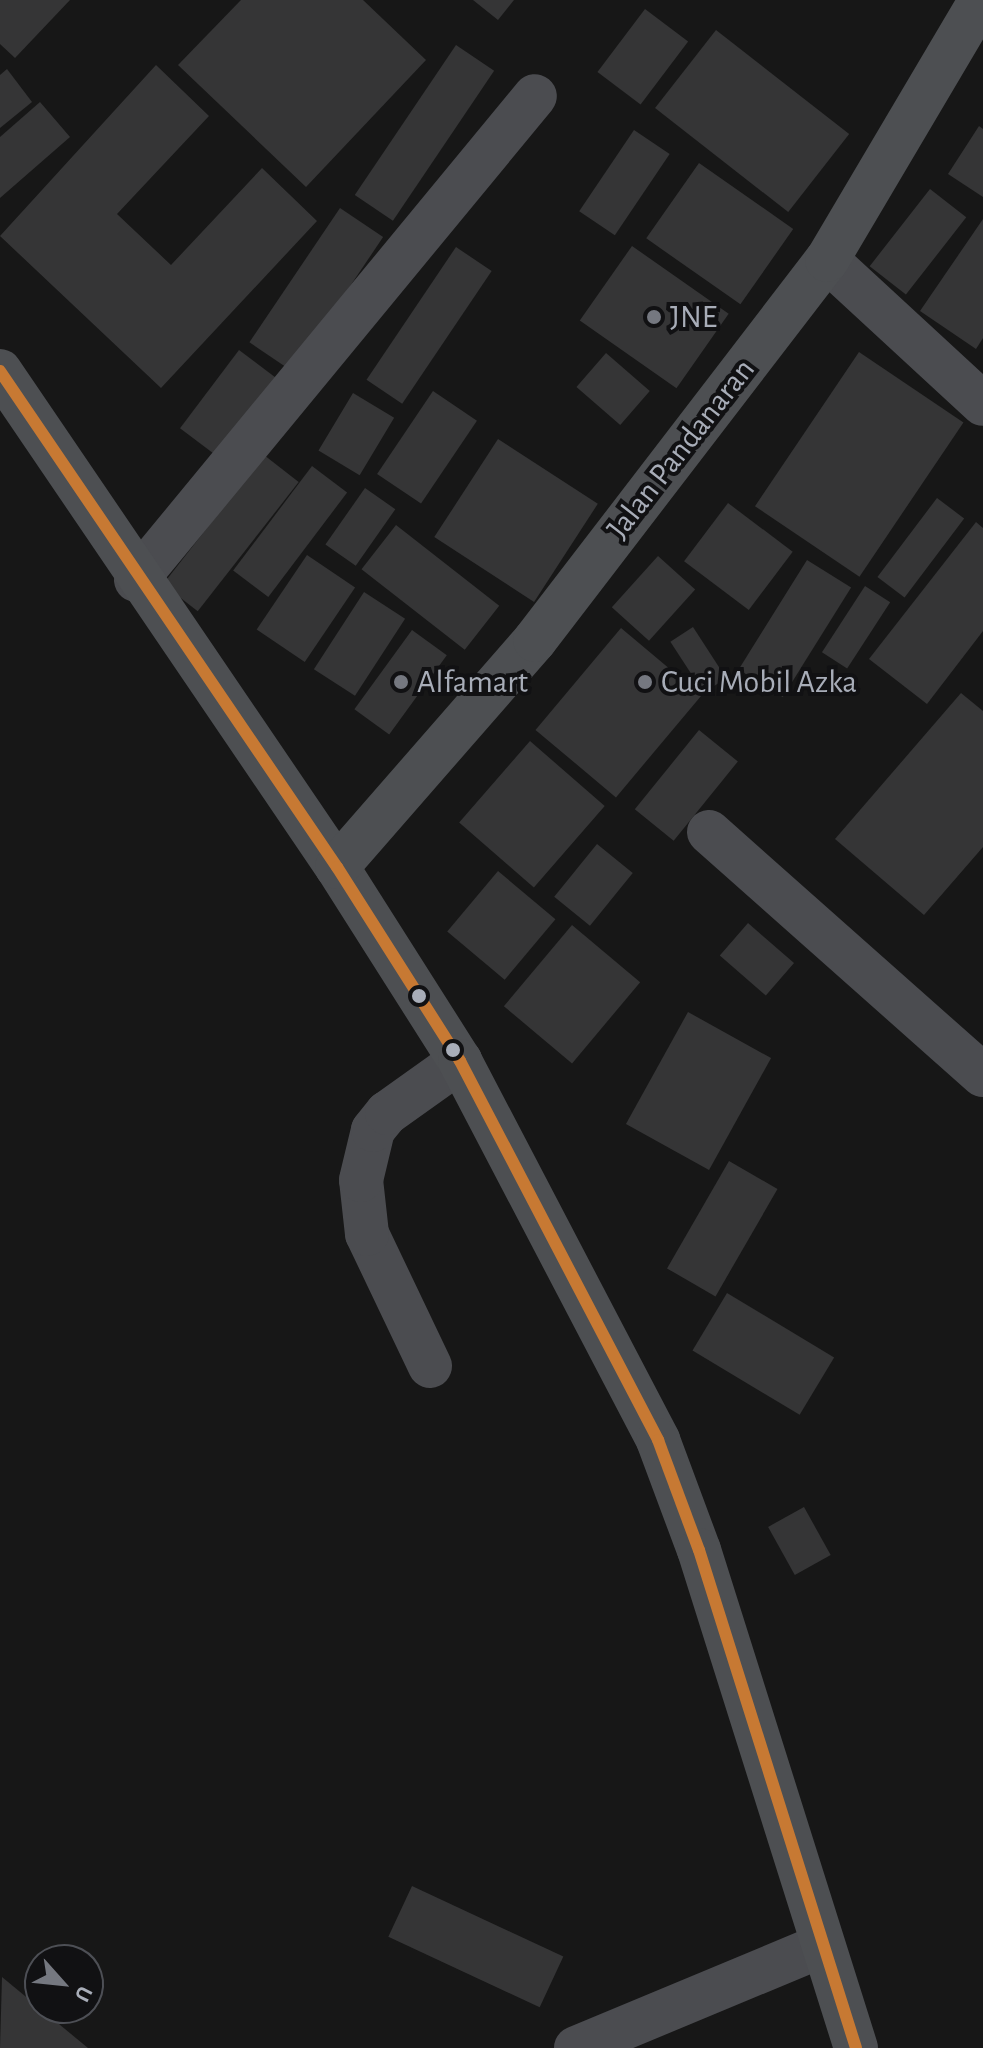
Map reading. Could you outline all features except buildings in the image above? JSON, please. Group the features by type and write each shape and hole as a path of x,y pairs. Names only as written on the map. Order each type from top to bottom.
{"main road":[{"name":"Jalan Pandanaran","path":"337,867 535,640 827,260 981,0"},
{"path":"0,371 136,580 337,867 460,1061 658,1440 699,1550 821,1946 856,2048"}],"street":[{"path":"136,580 535,96"},
{"path":"827,260 983,404"},
{"path":"709,832 983,1075"},
{"path":"430,1366 367,1234 361,1180 373,1130 387,1113 460,1061"},
{"path":"576,2048 821,1946"}],"transit line":[{"path":"0,371 337,867 460,1061 658,1440 699,1550 856,2048"}],"place":[{"name":"JNE","path":"654,317"},
{"name":"Alfamart","path":"401,682"},
{"name":"Cuci Mobil Azka","path":"645,682"}]}
